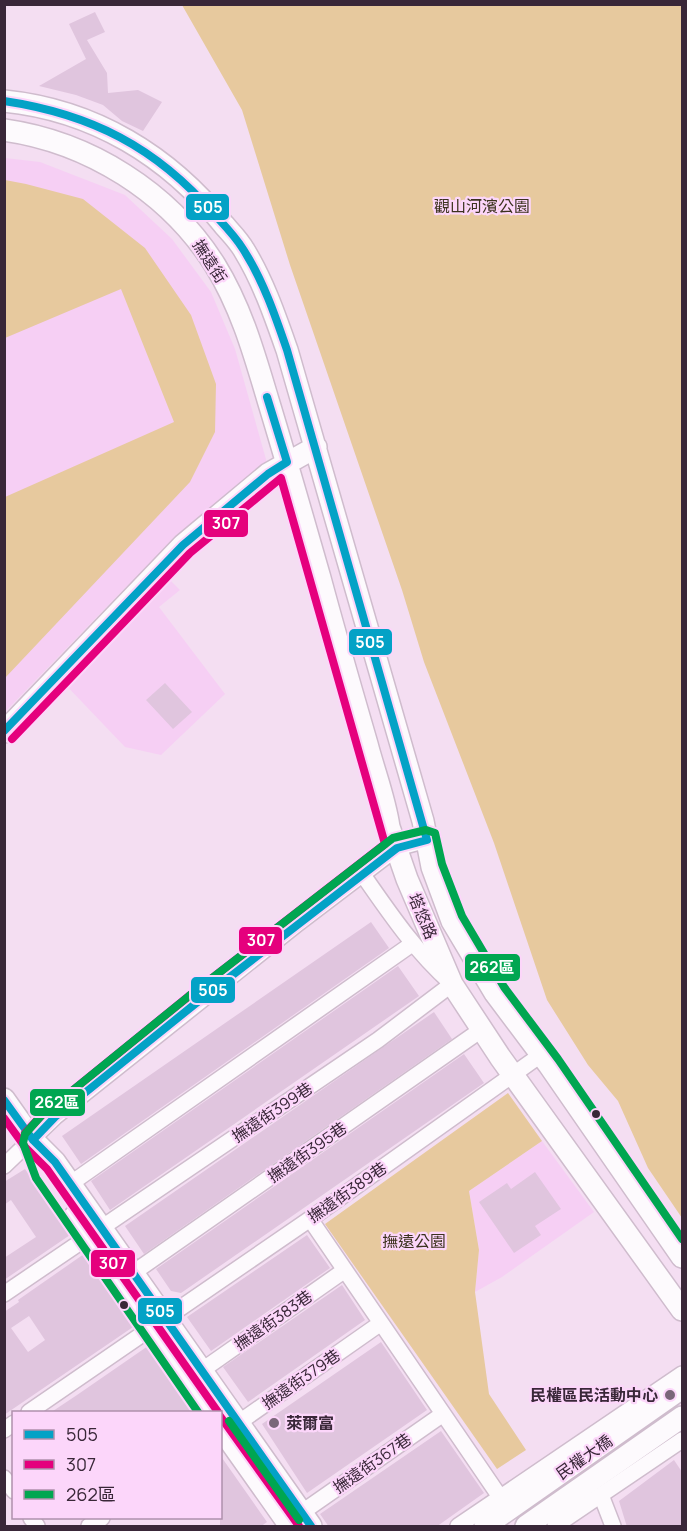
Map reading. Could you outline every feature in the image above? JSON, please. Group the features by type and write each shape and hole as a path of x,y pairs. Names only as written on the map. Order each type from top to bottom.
{"main road":[{"name":"撫遠街","path":"4,101 54,111 107,129 153,155 208,204 244,249 271,303 316,447"},
{"name":"撫遠街","path":"4,130 39,137 82,151 138,184 167,207 191,232 215,265 238,308 248,333 287,462"},
{"path":"4,732 183,545 268,474 316,447"},
{"name":"塔悠路","path":"316,447 423,821 432,867 452,921 495,993 542,1054 682,1257"},
{"name":"塔悠路","path":"287,462 389,827 407,879 452,984 481,1030 682,1310"},
{"path":"4,1099 33,1140 51,1158 70,1184 95,1232 157,1323 209,1411"},
{"path":"33,1140 45,1172 133,1273 157,1323 201,1371 218,1411"},
{"name":"民權大橋","path":"485,1527 682,1388"},
{"name":"民權大橋","path":"526,1527 682,1417"},
{"path":"226,1429 294,1523"}],"street":[{"path":"4,1166 55,1117 195,1004 397,848 427,840"},
{"path":"363,875 412,944 452,984"},
{"path":"70,1184 412,944"},
{"name":"撫遠街399巷","path":"4,1294 378,1040 452,984"},
{"name":"撫遠街395巷","path":"133,1273 481,1030"},
{"name":"撫遠街389巷","path":"32,1411 310,1219 542,1054"},
{"path":"310,1219 500,1497"},
{"name":"撫遠街383巷","path":"201,1371 345,1270"},
{"name":"撫遠街379巷","path":"226,1429 381,1323"},
{"path":"458,1527 682,1374"},
{"name":"撫遠街367巷","path":"294,1523 443,1414"},
{"path":"555,1527 682,1440"},
{"path":"601,1495 614,1527"}],"shaded area":[{"path":"5,158 40,162 125,195 172,239 211,292 235,349 267,463 125,588 5,712"},
{"path":"165,575 180,590 159,607 225,694 161,755 125,747 61,680"},
{"path":"542,1141 594,1212 502,1277 475,1292 479,1250 469,1191"}],"green space":[{"name":"觀山河濱公園","path":"182,5 682,5 682,1218 648,1168 618,1101 588,1065 547,1000 494,843 424,662 402,590 290,265 242,110"},
{"path":"5,180 83,199 145,248 191,315 216,384 215,432 190,482 5,678 5,497 174,422 121,289 5,338"},
{"name":"撫遠公園","path":"508,1093 542,1141 469,1191 479,1250 475,1292 489,1394 526,1450 497,1469 325,1224"}],"building":[{"path":"95,12 105,32 87,40 107,73 108,93 138,90 162,102 143,131 122,121 103,105 76,95 39,86 86,59 69,24"},
{"path":"165,683 192,712 173,729 146,700"},
{"path":"371,922 389,948 81,1164 62,1136"},
{"path":"398,966 419,996 110,1210 91,1181"},
{"path":"434,1012 452,1039 144,1254 125,1226"},
{"path":"464,1054 484,1083 181,1293 171,1291 156,1269"},
{"path":"25,1169 70,1235 4,1280 4,1258 36,1237 11,1200 4,1205 4,1182"},
{"path":"535,1172 561,1209 535,1226 541,1235 514,1253 479,1202 507,1183 511,1189"},
{"path":"307,1235 330,1268 211,1351 187,1317"},
{"path":"84,1254 133,1327 4,1415 4,1312 19,1302 18,1300","holes":["29,1316 45,1340 28,1352 11,1328"]},
{"path":"342,1285 365,1320 248,1402 223,1367"},
{"path":"381,1342 427,1410 307,1493 262,1424"},
{"path":"148,1346 191,1411 53,1411"},
{"path":"441,1431 484,1493 436,1527 329,1527 320,1514"},
{"path":"222,1458 267,1522 260,1527 220,1527"},
{"path":"674,1460 682,1472 682,1527 627,1527 619,1501"}],"transit line":[{"name":"505","path":"4,101 36,107 93,125 145,152 192,190 233,235 257,273 287,350 427,840 397,848 195,1004 55,1117 33,1140"},
{"name":"505","path":"4,731 183,545 268,474 287,462 267,397"},
{"name":"307","path":"12,739 190,553 281,478 385,844 189,996 41,1116 25,1133"},
{"name":"262區","path":"197,1411 36,1178 23,1143 25,1134 41,1116 189,996 393,838 426,830 435,833 442,864 462,916 504,987 558,1059 682,1239"},
{"name":"505","path":"4,1100 33,1140 55,1162 311,1526"},
{"name":"307","path":"4,1118 25,1147 47,1169 217,1411"},
{"name":"307","path":"222,1419 299,1526"},
{"name":"262區","path":"229,1421 299,1520"}],"place":[{"name":"民權區民活動中心","path":"670,1395"},
{"name":"萊爾富","path":"274,1423"}]}
